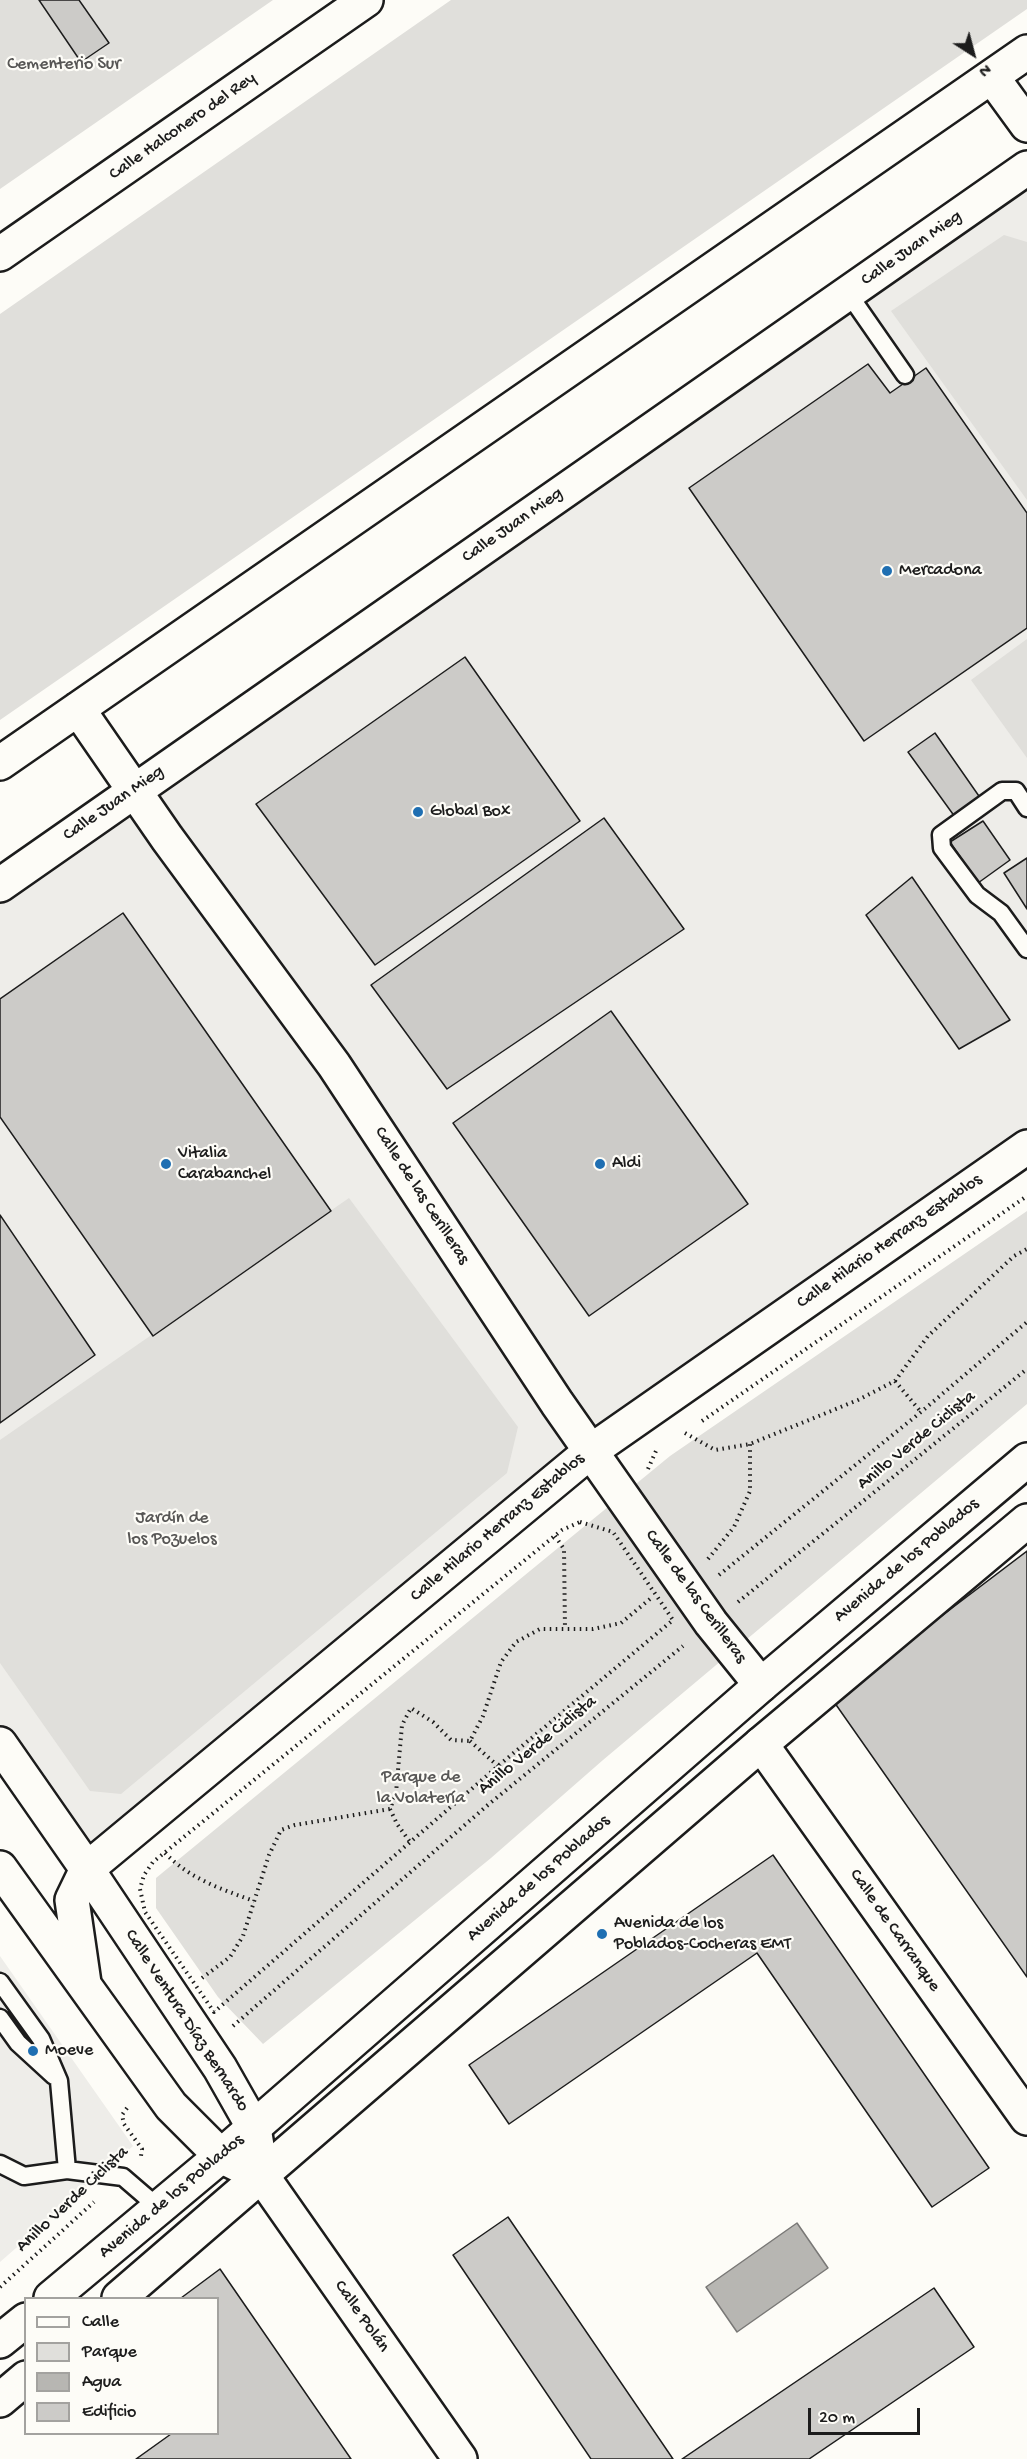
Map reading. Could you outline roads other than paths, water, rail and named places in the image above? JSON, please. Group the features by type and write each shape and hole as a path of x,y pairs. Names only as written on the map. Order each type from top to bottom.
{"street":[{"name":"Calle Halconero del Rey","path":"0,254 366,0"},
{"path":"0,763 1027,52"},
{"path":"992,77 1027,125"},
{"name":"Calle Juan Mieg","path":"0,885 1027,168"},
{"name":"Calle de las Cerilleras","path":"78,709 134,790 334,1065 557,1403 711,1623 761,1685"},
{"name":"Calle Hilario Herranz Establos","path":"84,1983 72,1900 87,1869 591,1451 1027,1147"},
{"name":"Avenida de los Poblados","path":"52,2297 254,2128 761,1685 1027,1460"},
{"path":"120,2297 761,1744 1027,1521"},
{"name":"Calle Ventura Díaz Bernardo","path":"0,1743 206,2048 254,2128 262,2176"},
{"name":"Calle de Carranque","path":"761,1744 1027,2118"},
{"path":"0,1868 171,2106 221,2156 262,2176"},
{"name":"Calle Polán","path":"262,2176 460,2459"},
{"path":"0,2341 24,2322"},
{"path":"0,2400 24,2380"}],"lane":[{"path":"848,293 906,375"},
{"path":"1027,807 1016,791 1002,791 941,835 942,848 977,895 1001,912 1027,949"},
{"path":"0,1982 40,2039 59,2081 67,2170"},
{"path":"0,2018 18,2043 59,2081"},
{"path":"0,2164 24,2176 67,2170 123,2177 159,2208"}],"water":[{"path":"797,2223 828,2268 737,2332 706,2287"}],"place":[{"name":"Mercadona","path":"887,571"},
{"name":"Global Box","path":"418,812"},
{"name":"Vitalia Carabanchel","path":"166,1164"},
{"name":"Aldi","path":"600,1164"},
{"name":"Avenida de los Poblados-Cocheras EMT","path":"602,1934"},
{"name":"Moeve","path":"33,2051"}],"park label":[{"name":"Cementerio Sur","path":"64,65"},
{"name":"Jardín de los Pozuelos","path":"172,1529"},
{"name":"Parque de la Volatería","path":"421,1788"}]}
